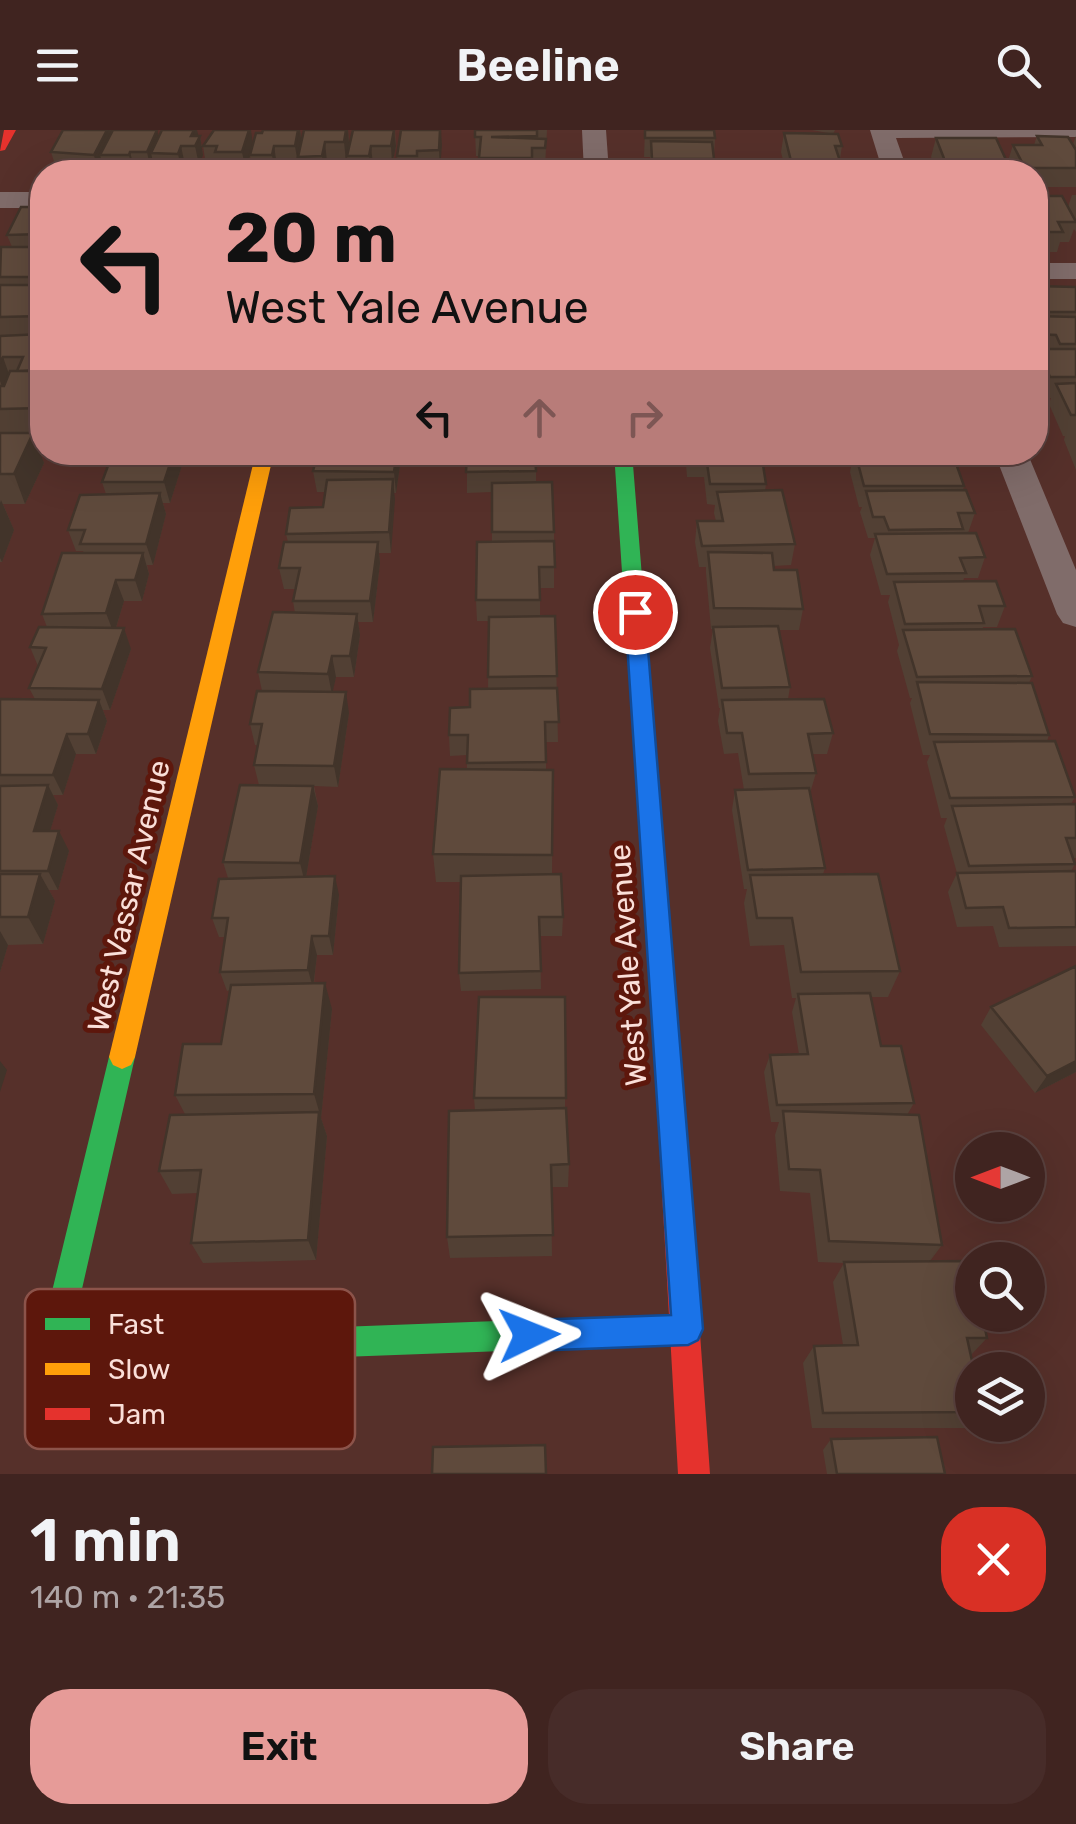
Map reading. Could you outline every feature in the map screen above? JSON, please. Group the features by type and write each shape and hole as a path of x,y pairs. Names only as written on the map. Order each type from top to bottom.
{"street":[{"path":"0,147 10,130"},
{"path":"594,130 597,160"},
{"path":"891,160 881,131 1076,130"},
{"path":"0,200 30,200"},
{"path":"1048,271 1076,270"},
{"name":"West Vassar Avenue","path":"67,1289 262,465"},
{"name":"West Yale Avenue","path":"624,465 688,1329 694,1474"},
{"path":"1015,465 1076,614"},
{"name":"West Vassar Avenue","path":"355,1342 688,1329"}],"building":[{"path":"63,130 107,130 94,155 51,152"},
{"path":"113,130 157,130 147,152 100,155"},
{"path":"162,130 194,130 191,136 200,136 195,146 181,146 178,154 151,153"},
{"path":"214,130 249,130 242,152 215,152 217,146 203,146"},
{"path":"298,130 295,146 274,146 272,155 250,155 256,133"},
{"path":"304,130 346,130 344,142 325,142 322,156 298,157"},
{"path":"353,130 394,130 391,146 371,146 369,156 347,156"},
{"path":"401,130 440,130 439,150 397,156"},
{"path":"475,130 537,130 537,136 491,137 546,139 545,148 532,148 532,158 479,158 481,137 475,137"},
{"path":"645,130 714,130 715,138 645,138"},
{"path":"784,133 838,134 842,146 835,146 840,160 791,160"},
{"path":"1037,136 1068,137 1076,150 1076,168 1048,168 1048,160 1021,160 1013,145 1042,145"},
{"path":"936,138 996,138 1006,160 945,160"},
{"path":"651,141 712,142 714,159 652,159"},
{"path":"1048,196 1062,196 1076,222 1058,222 1063,232 1048,232"},
{"path":"21,207 30,207 30,234 7,235"},
{"path":"1,247 30,247 30,277 0,277"},
{"path":"0,285 30,285 30,316 0,317"},
{"path":"1048,286 1076,287 1076,312 1048,312"},
{"path":"1048,316 1076,317 1076,344 1060,344 1056,335 1048,335"},
{"path":"30,335 30,370 17,371 23,357 3,357 0,363 0,336"},
{"path":"1048,349 1076,349 1076,377 1050,377"},
{"path":"10,371 30,371 30,408 0,409 0,386 4,386"},
{"path":"1076,383 1076,415 1071,415 1056,384"},
{"path":"0,433 30,433 14,474 0,474"},
{"path":"108,465 170,465 164,482 102,482"},
{"path":"315,465 395,465 394,472 313,471"},
{"path":"466,465 536,465 536,471 466,472"},
{"path":"707,465 763,465 766,484 710,484"},
{"path":"858,465 957,465 964,486 864,486"},
{"path":"393,479 389,532 286,534 290,508 323,507 327,480"},
{"path":"552,482 554,532 492,532 492,483"},
{"path":"782,490 795,544 702,546 697,521 723,521 717,492"},
{"path":"966,490 975,513 958,513 963,529 889,530 884,517 873,517 866,491"},
{"path":"160,493 146,544 80,544 85,530 68,530 80,495"},
{"path":"976,533 985,557 960,558 966,573 887,574 875,534"},
{"path":"554,541 555,567 539,567 540,600 476,600 477,542"},
{"path":"284,542 378,542 370,601 293,601 300,568 279,568"},
{"path":"708,552 772,553 774,570 797,570 803,609 714,608"},
{"path":"62,553 143,553 135,580 116,580 106,613 42,614"},
{"path":"996,581 1005,606 979,606 984,623 905,624 894,582"},
{"path":"273,612 357,614 350,656 332,656 328,674 258,672"},
{"path":"555,616 557,676 488,677 489,617"},
{"path":"778,626 790,687 722,688 713,627"},
{"path":"39,627 124,628 102,689 29,688 46,648 30,647"},
{"path":"1015,629 1032,676 917,677 903,630"},
{"path":"917,682 1032,683 1049,735 930,734"},
{"path":"557,688 559,722 545,722 546,762 467,763 468,735 449,735 450,708 470,707 470,689"},
{"path":"257,691 346,692 334,766 254,765 262,724 250,724"},
{"path":"0,699 99,700 88,734 67,734 53,775 0,775"},
{"path":"824,699 833,733 808,734 816,773 749,774 742,733 727,733 722,700"},
{"path":"1055,741 1075,797 950,798 934,742"},
{"path":"440,769 553,770 552,855 433,854"},
{"path":"48,785 34,831 59,831 48,871 0,871 0,786"},
{"path":"240,785 313,786 300,863 223,862"},
{"path":"809,788 825,868 748,870 735,790"},
{"path":"1076,804 1076,838 1066,838 1075,864 969,866 952,806"},
{"path":"1076,871 1076,927 1009,928 1003,907 966,908 957,873"},
{"path":"0,874 40,874 28,917 0,917"},
{"path":"561,874 563,917 539,917 541,971 459,973 461,876"},
{"path":"878,874 900,971 801,972 792,918 757,918 750,875"},
{"path":"335,876 329,936 312,936 308,970 220,972 228,918 212,918 219,879"},
{"path":"1076,966 1076,1061 1047,1076 991,1007"},
{"path":"325,983 314,1094 175,1095 183,1044 221,1044 231,985"},
{"path":"870,993 881,1046 901,1046 914,1103 777,1105 770,1055 808,1054 798,994"},
{"path":"479,997 565,997 566,1098 474,1098"},
{"path":"566,1108 569,1164 551,1165 553,1235 447,1237 449,1111"},
{"path":"783,1111 919,1115 942,1245 829,1241 820,1170 789,1169"},
{"path":"319,1112 308,1240 191,1243 201,1170 159,1171 170,1115"},
{"path":"955,1261 955,1332 986,1332 987,1338 967,1338 970,1352 955,1352 955,1412 823,1413 814,1346 858,1345 844,1262"},
{"path":"937,1437 945,1474 837,1474 831,1439"},
{"path":"545,1445 546,1474 432,1474 433,1447"}],"traffic: fast":[{"path":"624,465 667,1052"},
{"path":"67,1289 122,1057"},
{"path":"355,1342 687,1329"}],"traffic: slow":[{"path":"122,1057 262,465"}],"traffic: jam":[{"path":"0,147 10,130"},
{"path":"667,1052 694,1474"}],"route":[{"path":"529,1335 688,1329 635,612"}]}
